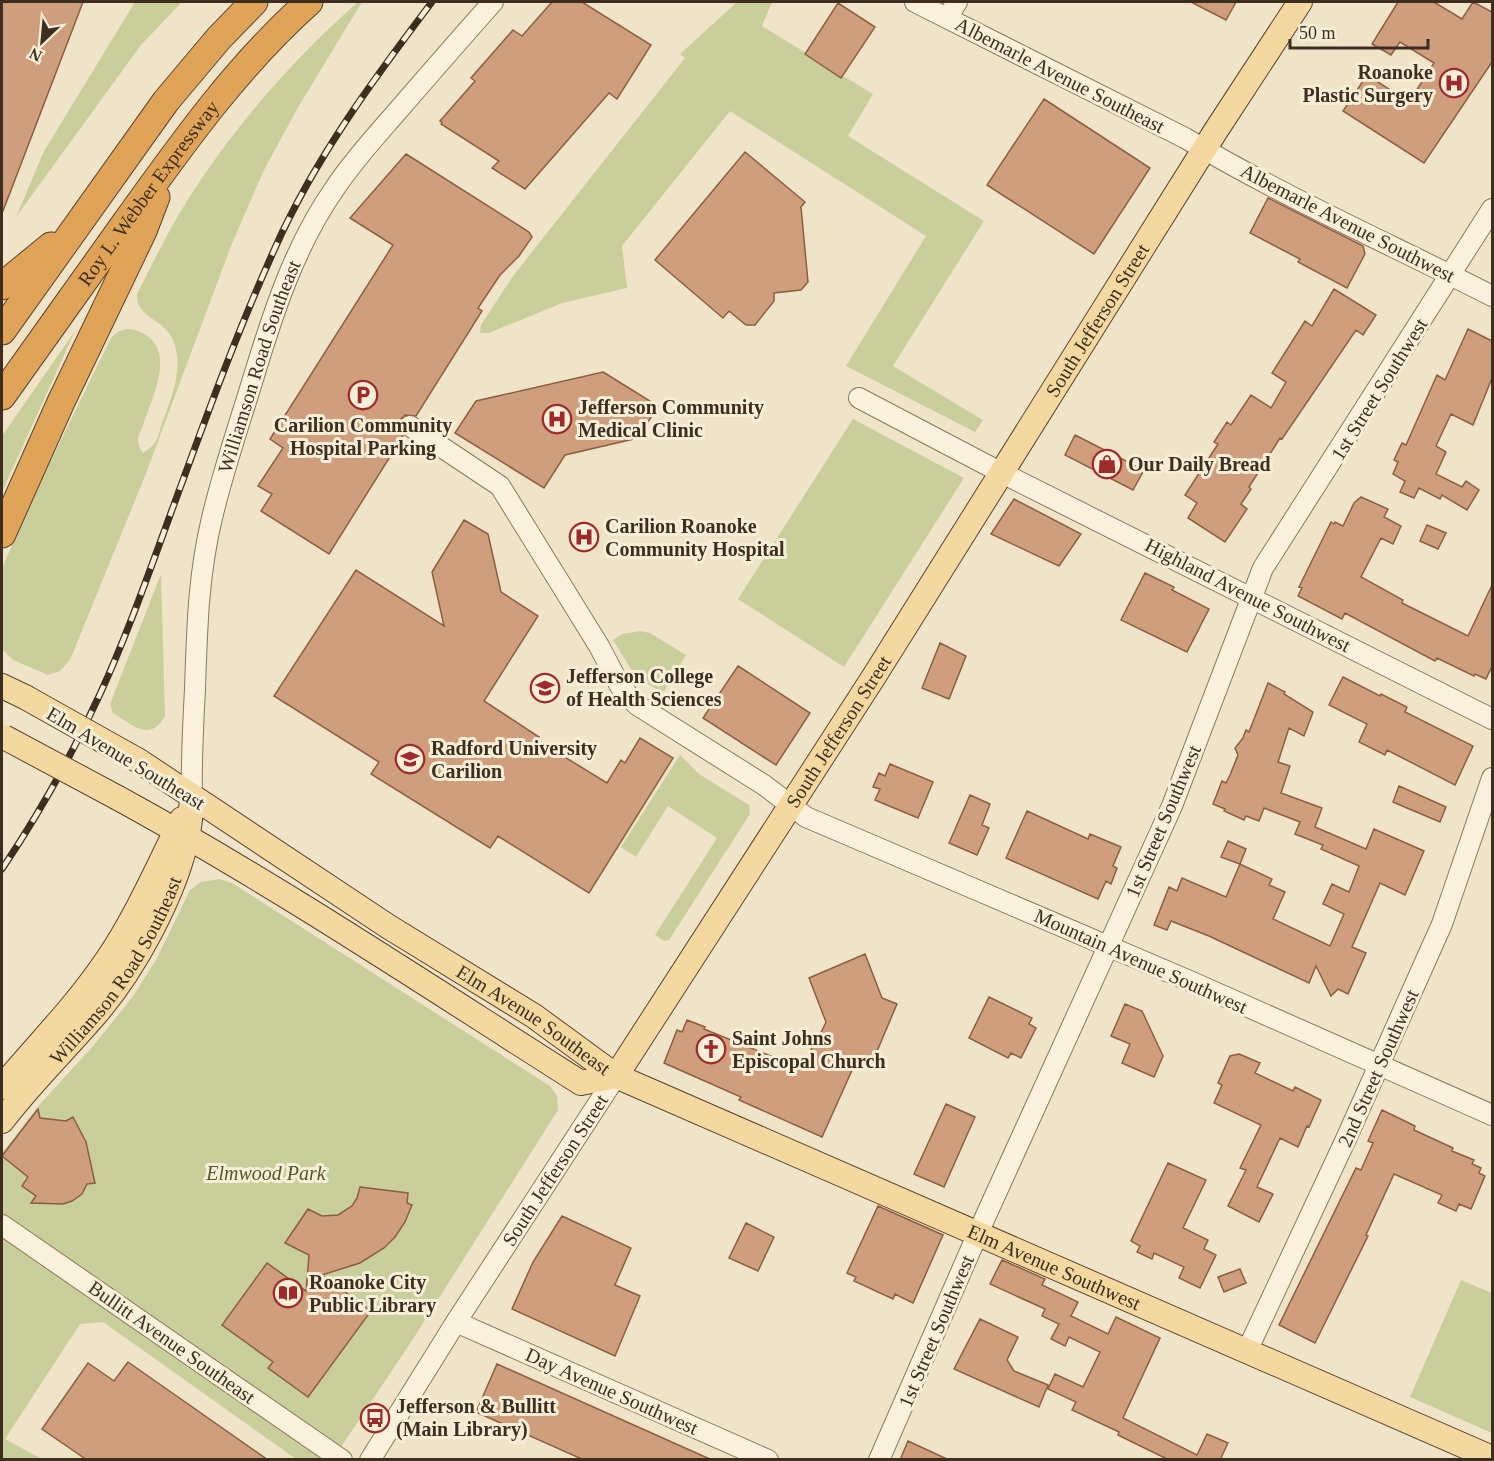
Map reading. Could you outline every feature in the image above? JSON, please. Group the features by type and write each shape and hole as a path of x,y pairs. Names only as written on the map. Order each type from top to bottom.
{"highway":[{"name":"Roy L. Webber Expressway","path":"2,331 166,101 219,38 254,2"},
{"name":"Roy L. Webber Expressway","path":"2,396 171,159 213,105 256,53 309,2"},
{"path":"2,534 61,402 143,231 171,159"},
{"path":"2,285 78,225"}],"main road":[{"name":"South Jefferson Street","path":"616,1076 873,678 1204,150 1300,2"},
{"name":"Elm Avenue Southeast","path":"2,686 139,761 389,927 534,1016 616,1076"},
{"name":"Elm Avenue Southeast","path":"3,736 182,833 272,886 581,1083 616,1076"},
{"name":"Williamson Road Southeast","path":"2,1121 94,1015 126,973 167,896 179,867 182,833 192,798"},
{"name":"Williamson Road Southeast","path":"2,1087 65,1015 107,960 182,833"},
{"name":"Elm Avenue Southwest","path":"616,1076 1492,1458"}],"street":[{"name":"Williamson Road Southeast","path":"192,798 195,646 206,553 225,469 277,304 311,228 340,180 493,2"},
{"name":"Albemarle Avenue Southeast","path":"915,2 952,10 1204,150"},
{"name":"Albemarle Avenue Southwest","path":"1204,150 1492,296"},
{"name":"1st Street Southwest","path":"879,1460 978,1233 1172,806 1263,568 1492,209"},
{"name":"Highland Avenue Southwest","path":"859,398 1002,473 1492,719"},
{"name":"Mountain Avenue Southwest","path":"410,426 500,486 599,646 620,686 637,705 764,785 806,817 1492,1115"},
{"name":"2nd Street Southwest","path":"1247,1351 1380,1066 1442,924 1492,778"},
{"name":"South Jefferson Street","path":"371,1459 456,1322 616,1076"},
{"name":"Bullitt Avenue Southeast","path":"2,1225 342,1460"},
{"name":"Day Avenue Southwest","path":"456,1322 768,1460"}],"green space":[{"path":"135,2 182,2 141,45 16,217 44,151"},
{"path":"358,2 362,2 297,109 263,172 231,246 145,476 70,660 60,671 48,675 13,660 2,649 2,568 39,485 111,338 122,330 135,330 148,337 156,346 160,358 157,384 138,438 143,453 153,445 158,437 176,381 177,359 172,338 162,326 140,308 137,294 180,212 224,147 287,71"},
{"path":"737,2 772,2 762,26 873,94 848,136 984,221 893,366 983,420 975,432 846,366 926,236 730,111 622,246 627,288 562,303 489,333 480,333 481,325 513,276 685,58 680,54"},
{"path":"75,331 2,492 2,436"},
{"path":"853,419 964,478 844,667 738,599"},
{"path":"161,574 165,716 153,729 147,730 134,726 113,713 110,704"},
{"path":"640,631 650,633 686,655 663,693 636,677 613,640 622,634"},
{"path":"680,755 699,774 749,805 750,814 669,940 664,941 655,935 717,838 668,806 636,857 621,847"},
{"name":"Elmwood Park","path":"220,879 232,883 550,1086 557,1096 558,1110 413,1339 333,1459 296,1459 103,1322 80,1324 5,1439 42,1459 2,1459 2,1153 40,1104 94,1045 134,995 157,958 190,890 201,882"},
{"path":"1461,1280 1492,1293 1492,1433 1410,1397"}],"building":[{"path":"2,2 83,2 3,211 2,211"},
{"path":"552,2 582,2 651,45 617,99 609,93 525,189 492,168 499,161 441,124 440,121 475,81 471,78 513,30 522,36"},
{"path":"1191,2 1236,2 1226,20"},
{"path":"1398,2 1434,2 1462,19 1473,2 1492,12 1492,62 1424,163 1343,111 1367,75 1409,102 1434,63 1400,42 1391,55 1372,44"},
{"path":"838,3 875,27 841,78 805,54"},
{"path":"1044,99 1150,168 1094,254 987,185"},
{"path":"745,152 805,202 801,207 808,282 801,290 774,293 774,301 755,325 746,325 729,311 723,318 655,260"},
{"name":"Carilion Community Hospital Parking","path":"406,154 529,232 532,237 519,256 500,275 478,308 482,311 416,416 405,415 400,420 399,431 403,436 329,554 261,511 272,494 258,486 283,448 270,439 393,245 350,218"},
{"path":"1268,198 1363,246 1365,254 1347,288 1298,262 1300,259 1250,233"},
{"path":"1334,289 1376,315 1363,335 1356,330 1282,439 1280,438 1249,487 1251,489 1241,504 1247,509 1225,542 1188,518 1197,503 1185,495 1218,444 1214,442 1227,422 1231,425 1251,395 1271,408 1286,382 1272,373 1305,321 1312,326"},
{"path":"1468,329 1492,341 1492,378 1473,425 1451,414 1436,446 1446,452 1436,474 1462,487 1466,481 1479,490 1467,510 1442,495 1440,499 1419,488 1414,498 1400,492 1405,481 1393,474 1398,462 1394,460 1402,443 1406,445 1437,375 1445,380"},
{"name":"Jefferson Community Medical Clinic","path":"603,372 658,406 638,438 565,455 544,488 455,433 476,401"},
{"name":"Our Daily Bread","path":"1075,435 1144,470 1133,490 1065,455"},
{"path":"1361,497 1388,509 1384,517 1401,526 1393,544 1381,538 1361,577 1403,600 1402,603 1468,636 1492,585 1492,666 1486,679 1475,674 1474,676 1437,658 1435,661 1345,613 1342,619 1298,596 1302,588 1299,587 1331,522 1343,526 1354,503"},
{"path":"1014,499 1081,534 1059,566 991,534"},
{"path":"464,520 488,534 501,592 538,616 484,701 539,737 537,740 607,783 621,760 625,763 640,738 673,758 589,893 498,836 490,848 371,774 379,762 274,696 356,570 444,626 432,572"},
{"path":"1427,525 1446,533 1438,549 1420,541"},
{"path":"1145,573 1174,587 1172,590 1209,609 1187,652 1121,620"},
{"path":"940,643 966,656 949,699 922,688"},
{"path":"738,666 810,713 776,765 703,718"},
{"path":"1343,677 1407,707 1405,712 1473,746 1455,785 1387,750 1385,755 1359,742 1367,724 1329,705"},
{"path":"1268,683 1313,712 1304,736 1289,728 1278,762 1290,766 1281,793 1322,808 1315,827 1366,849 1374,829 1424,851 1405,895 1380,883 1352,947 1366,953 1348,994 1338,989 1331,996 1316,966 1309,983 1209,936 1171,921 1167,930 1154,925 1169,887 1177,891 1182,878 1226,897 1240,864 1272,879 1269,885 1285,892 1273,919 1330,946 1344,914 1323,904 1332,884 1349,892 1359,866 1321,849 1323,845 1295,834 1300,822 1264,808 1259,821 1246,816 1244,820 1213,804 1222,781 1226,783 1230,775 1238,755 1235,748 1246,730 1249,732"},
{"path":"890,764 933,782 918,818 875,800 880,789 873,787 879,773 885,776"},
{"path":"1399,786 1446,807 1440,822 1393,802"},
{"path":"970,795 990,804 982,825 989,828 977,855 949,843"},
{"path":"1027,811 1088,839 1090,834 1121,847 1113,866 1117,868 1111,884 1106,881 1098,899 1006,858"},
{"path":"1228,841 1246,849 1240,864 1221,857"},
{"name":"Saint Johns Episcopal Church","path":"865,954 882,998 897,1004 872,1063 858,1057 822,1137 739,1100 741,1097 664,1063 677,1030 682,1032 687,1020 803,1069 815,1040 817,1041 826,1022 809,978"},
{"path":"989,997 1032,1018 1029,1024 1036,1028 1021,1058 1011,1053 1008,1058 969,1038"},
{"path":"1125,1004 1142,1011 1163,1056 1154,1077 1122,1063 1130,1044 1111,1036"},
{"path":"1239,1054 1260,1063 1255,1073 1293,1091 1295,1087 1321,1100 1298,1147 1280,1138 1257,1187 1273,1194 1259,1222 1228,1206 1246,1170 1240,1168 1261,1125 1214,1103 1222,1085 1218,1083 1230,1056"},
{"path":"946,1104 975,1117 944,1187 914,1174"},
{"path":"38,1109 40,1118 66,1121 73,1117 86,1142 95,1183 87,1184 82,1194 63,1204 31,1203 36,1196 22,1186 28,1177 2,1156"},
{"path":"1382,1110 1415,1126 1414,1130 1453,1148 1452,1151 1474,1160 1472,1164 1481,1168 1479,1173 1485,1176 1471,1209 1459,1204 1456,1211 1438,1203 1442,1195 1394,1174 1366,1235 1368,1236 1315,1343 1279,1325 1356,1168 1361,1170 1373,1143 1368,1141"},
{"path":"1168,1163 1206,1180 1183,1228 1208,1240 1204,1249 1216,1255 1200,1288 1179,1278 1184,1267 1154,1253 1152,1259 1137,1252 1140,1246 1131,1241"},
{"name":"Roanoke City Public Library","path":"360,1187 408,1193 407,1203 412,1205 405,1222 384,1248 360,1263 322,1275 371,1311 308,1397 268,1368 273,1362 222,1325 267,1263 306,1291 309,1255 285,1243 308,1209 322,1216 338,1215 352,1206"},
{"path":"878,1206 943,1235 913,1303 895,1294 893,1299 854,1281 856,1277 847,1273"},
{"path":"562,1216 631,1248 615,1285 640,1296 615,1356 512,1309 533,1262"},
{"path":"746,1223 774,1237 758,1271 729,1258"},
{"path":"1002,1260 1045,1279 1042,1285 1078,1302 1071,1316 1108,1334 1116,1317 1160,1338 1123,1418 1197,1455 1207,1434 1228,1443 1220,1460 1169,1460 1118,1435 1119,1432 1072,1410 1076,1402 1048,1389 1055,1374 1083,1387 1100,1352 1069,1337 1065,1346 1051,1339 1059,1324 1042,1316 1045,1309 990,1284"},
{"path":"1240,1269 1246,1283 1224,1292 1218,1277"},
{"path":"980,1319 1018,1337 1007,1360 1014,1371 1048,1385 1039,1407 954,1369"},
{"path":"128,1362 268,1460 87,1460 42,1429 88,1363 114,1381"},
{"path":"497,1364 712,1460 584,1460 476,1412"},
{"path":"908,1441 949,1460 900,1460"}],"railway":[{"path":"2,869 54,784 108,675 230,356 259,284 291,215 346,121 432,2"}],"place":[{"name":"Roanoke Plastic Surgery","path":"1454,83"},
{"name":"Carilion Community Hospital Parking","path":"363,395"},
{"name":"Jefferson Community Medical Clinic","path":"557,419"},
{"name":"Our Daily Bread","path":"1107,464"},
{"name":"Carilion Roanoke Community Hospital","path":"584,537"},
{"name":"Jefferson College of Health Sciences","path":"545,688"},
{"name":"Radford University Carilion","path":"410,759"},
{"name":"Saint Johns Episcopal Church","path":"711,1049"},
{"name":"Roanoke City Public Library","path":"288,1293"},
{"name":"Jefferson & Bullitt (Main Library)","path":"375,1418"}]}
